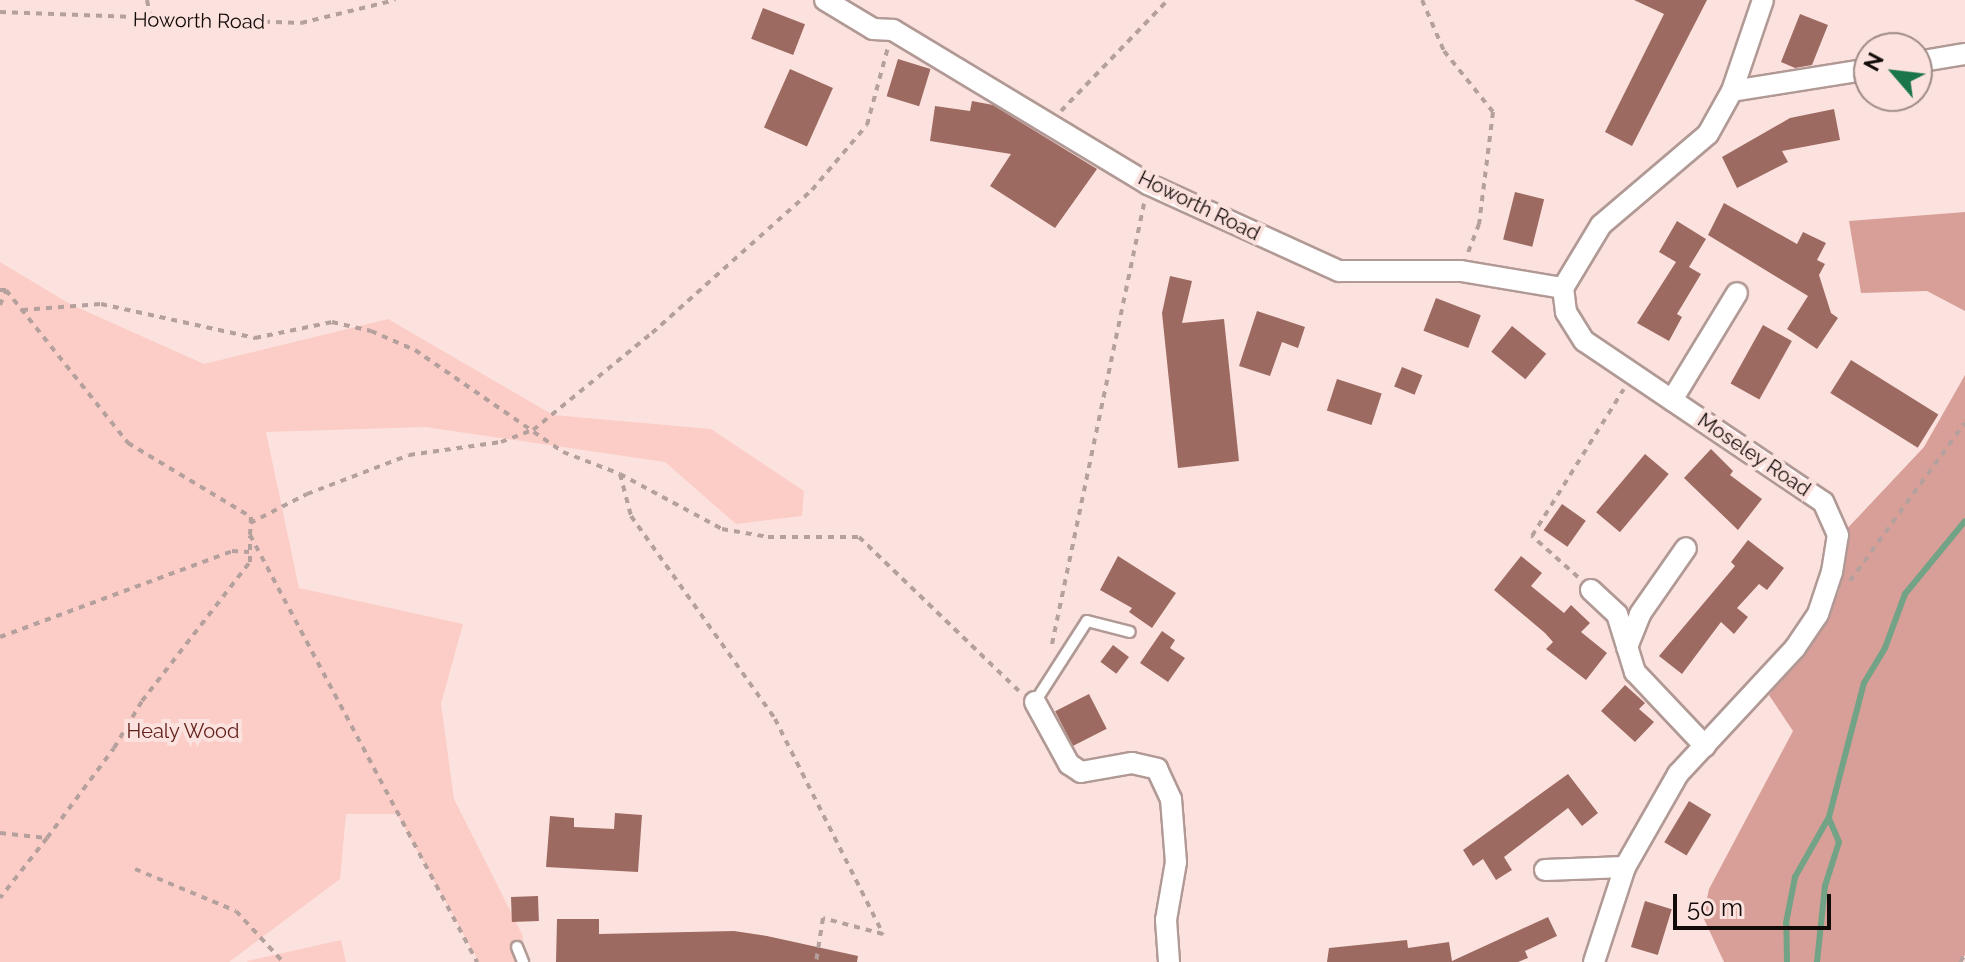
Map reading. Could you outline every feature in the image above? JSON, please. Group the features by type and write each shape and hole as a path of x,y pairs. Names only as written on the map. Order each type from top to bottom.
{"street":[{"name":"Howorth Road","path":"825,0 873,29 893,30 1051,122 1148,184 1339,271 1461,271 1563,288"},
{"path":"1563,288 1601,225 1708,134 1732,91 1763,0"},
{"path":"1933,59 1965,54"},
{"path":"1732,91 1853,72"},
{"name":"Moseley Road","path":"1563,288 1566,312 1584,341 1823,502 1838,535 1818,614 1795,648 1678,774 1625,867 1594,962"},
{"path":"1672,400 1737,293"},
{"path":"1627,647 1640,614 1686,548"},
{"path":"1591,590 1617,614 1635,672 1705,746"},
{"path":"1035,702 1069,764 1081,772 1132,763 1157,769 1171,799 1176,862 1166,920 1169,962"},
{"path":"1545,870 1625,867"}],"lane":[{"path":"1035,702 1087,621 1130,632"},
{"path":"517,947 523,962"}],"path":[{"path":"147,0 151,21"},
{"name":"Howorth Road","path":"0,12 151,21 301,23 395,0"},
{"path":"1051,122 1168,0"},
{"path":"1422,0 1444,51 1493,112 1479,224 1461,271"},
{"path":"250,523 307,494 409,455 501,442 533,430 652,333 812,190 867,125 893,30"},
{"path":"1047,658 1083,511 1148,184"},
{"path":"0,305 3,290"},
{"path":"0,898 107,759 142,701 209,621 250,562 249,516 128,443 3,290"},
{"path":"22,310 101,304 255,338 332,322 371,331 415,350 563,452 620,474 722,529 768,537 859,537 1006,683 1035,702"},
{"path":"1591,590 1532,536 1633,374"},
{"path":"1826,591 1854,580 1965,423"},
{"path":"620,474 631,516 775,719 883,934 823,918 816,962"},
{"path":"250,535 477,962"},
{"path":"0,637 232,551 250,552"},
{"path":"0,833 47,838"},
{"path":"135,869 236,911 283,962"},
{"path":"1960,962 1965,955"}],"green space":[{"name":"Healy Wood","path":"0,262 70,304 204,364 388,319 553,415 711,429 804,491 802,516 736,524 665,462 425,427 266,432 299,588 463,624 441,704 454,799 523,936 521,962 479,962 397,814 346,814 340,879 229,962 0,962"},
{"path":"341,940 346,962 247,961"}],"shaded area":[{"path":"1965,212 1965,311 1927,291 1861,293 1849,221"},
{"path":"1965,375 1965,955 1960,962 1724,962 1703,917 1709,889 1793,731 1769,695 1824,626 1839,591 1846,559 1843,533 1924,447"}],"building":[{"path":"1634,0 1707,0 1632,146 1605,132 1664,14"},
{"path":"763,8 805,24 793,55 751,39"},
{"path":"1800,14 1828,25 1812,65 1795,68 1781,62"},
{"path":"898,59 931,69 919,106 887,96"},
{"path":"790,69 833,88 807,147 764,127"},
{"path":"972,101 993,105 1097,169 1055,228 990,186 1011,154 930,141 935,106 970,111"},
{"path":"1834,109 1840,140 1782,151 1788,162 1737,188 1722,157 1790,118"},
{"path":"1515,192 1544,199 1532,247 1503,240"},
{"path":"1724,203 1797,244 1803,232 1826,243 1817,260 1825,264 1819,275 1831,313 1838,318 1817,349 1787,329 1808,296 1708,235"},
{"path":"1677,221 1706,239 1689,267 1701,274 1677,314 1682,317 1669,341 1637,323 1676,262 1659,252"},
{"path":"1170,276 1192,281 1182,323 1224,319 1239,461 1178,468 1162,313"},
{"path":"1436,298 1481,315 1468,348 1423,331"},
{"path":"1257,311 1305,327 1298,348 1282,342 1270,376 1239,366"},
{"path":"1763,325 1792,341 1759,400 1731,384"},
{"path":"1512,326 1546,354 1525,379 1491,352"},
{"path":"1851,360 1938,415 1918,448 1830,393"},
{"path":"1402,367 1422,375 1415,395 1394,386"},
{"path":"1337,379 1382,394 1372,425 1327,410"},
{"path":"1711,449 1733,471 1730,475 1762,499 1738,530 1684,478"},
{"path":"1645,454 1669,474 1620,532 1596,512"},
{"path":"1562,504 1586,521 1567,547 1544,530"},
{"path":"1748,540 1784,568 1767,590 1759,584 1737,608 1748,617 1734,634 1721,622 1682,674 1659,656 1735,566 1731,562"},
{"path":"1118,556 1176,593 1152,628 1129,612 1132,608 1100,590"},
{"path":"1521,556 1542,573 1531,586 1564,613 1571,605 1590,623 1581,632 1607,653 1586,680 1546,649 1553,642 1494,590"},
{"path":"1162,631 1175,640 1170,648 1185,658 1168,682 1140,663"},
{"path":"1113,645 1129,657 1116,674 1100,662"},
{"path":"1625,685 1645,703 1639,709 1654,722 1635,742 1601,711"},
{"path":"1089,694 1107,729 1073,746 1055,711"},
{"path":"1568,774 1598,813 1582,826 1568,808 1504,857 1512,870 1496,880 1483,859 1473,866 1463,850"},
{"path":"1689,801 1711,814 1687,856 1664,842"},
{"path":"615,813 642,815 638,872 546,867 550,816 574,818 574,827 614,829"},
{"path":"538,896 539,921 512,922 511,897"},
{"path":"1645,901 1672,909 1658,955 1631,947"},
{"path":"1548,917 1557,936 1525,951 1528,958 1518,962 1327,962 1329,948 1407,940 1408,948 1449,942 1452,961"},
{"path":"557,919 599,919 599,934 734,931 858,956 857,962 556,962"}],"waterway":[{"path":"1787,962 1786,923 1795,877 1829,817 1864,683 1885,648 1905,594 1965,521"},
{"path":"1817,962 1825,886 1839,842 1829,818"}]}
